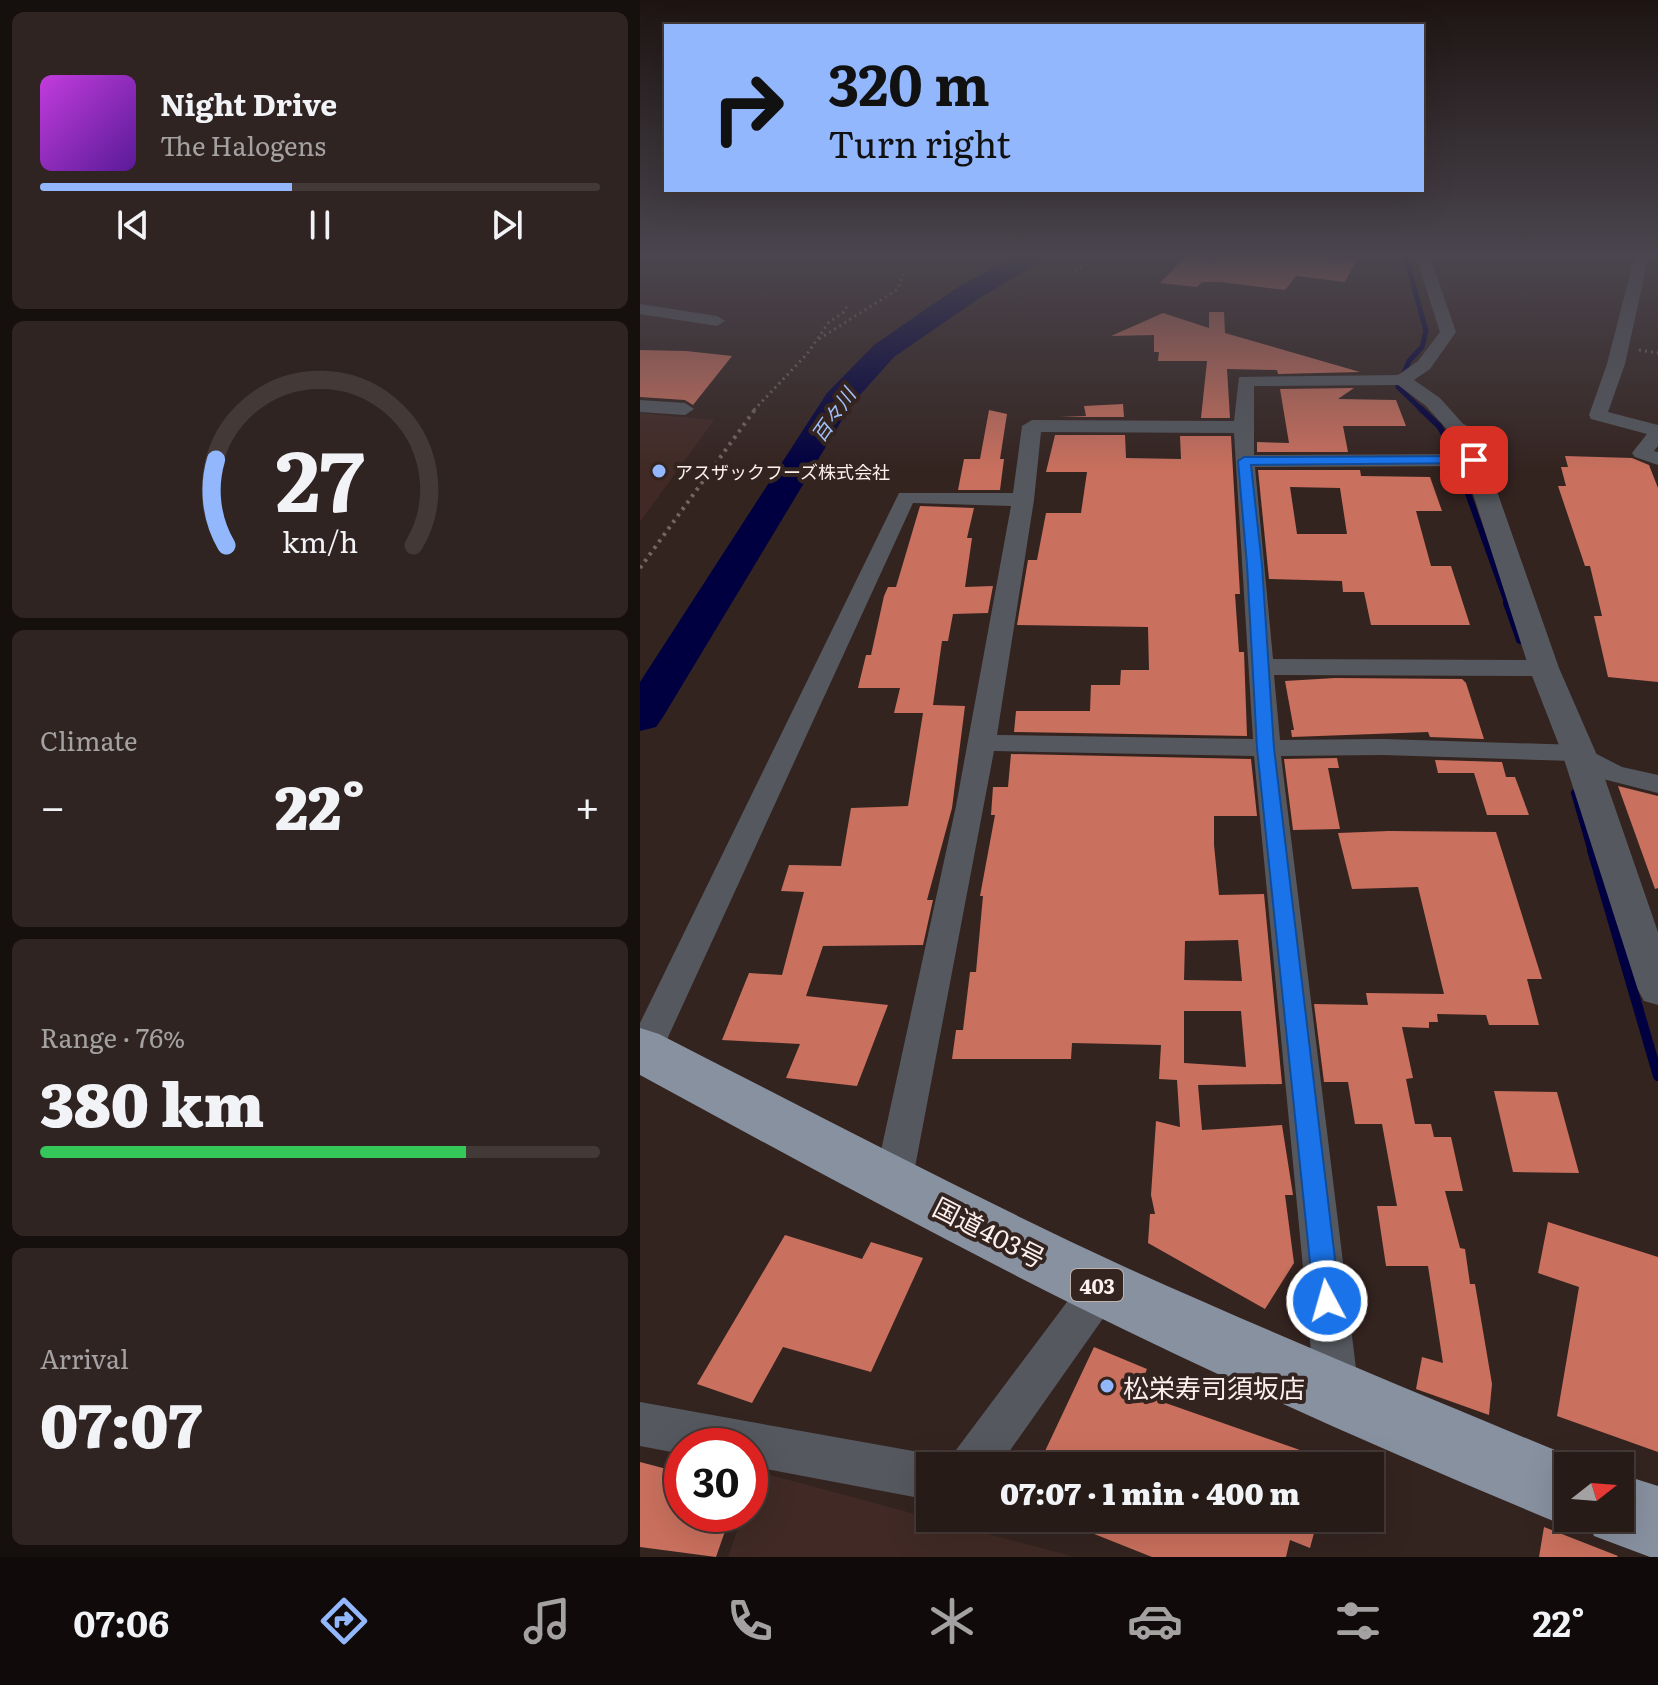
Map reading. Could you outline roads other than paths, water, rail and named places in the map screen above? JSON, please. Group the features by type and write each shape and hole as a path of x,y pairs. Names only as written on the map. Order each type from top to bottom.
{"highway":[{"name":"国道403号","path":"642,1053 1102,1287 1337,1393 1554,1485"},
{"path":"1634,1515 1658,1523"}],"street":[{"path":"1337,1393 1265,748 1241,427 1245,381 1402,380 1424,365 1448,332 1446,327"},
{"path":"1625,327 1616,364 1598,415 1658,432 1642,453 1658,459"},
{"path":"1402,380 1433,402 1458,430 1474,460 1544,668 1579,753 1658,990"},
{"path":"640,406 685,409"},
{"path":"893,1183 984,743 1032,426 1241,427"},
{"path":"1244,461 1474,460"},
{"path":"642,1053 906,497 1023,500"},
{"path":"1261,667 1544,668"},
{"path":"984,743 1383,747 1579,753 1613,773 1658,784"},
{"path":"982,1452 1102,1287"},
{"path":"640,1424 916,1474"}],"waterway":[{"name":"百々川","path":"640,717 838,400 884,351 919,327"},
{"path":"1422,410 1398,387 1409,361 1422,347 1425,327"},
{"path":"1420,408 1439,426 1451,446 1508,605"},
{"path":"1507,603 1520,640"},
{"path":"1575,793 1592,852"},
{"path":"1592,850 1658,1076"}],"place":[{"name":"アスザックフーズ株式会社","path":"659,471"},
{"name":"松栄寿司須坂店","path":"1107,1386"}]}
